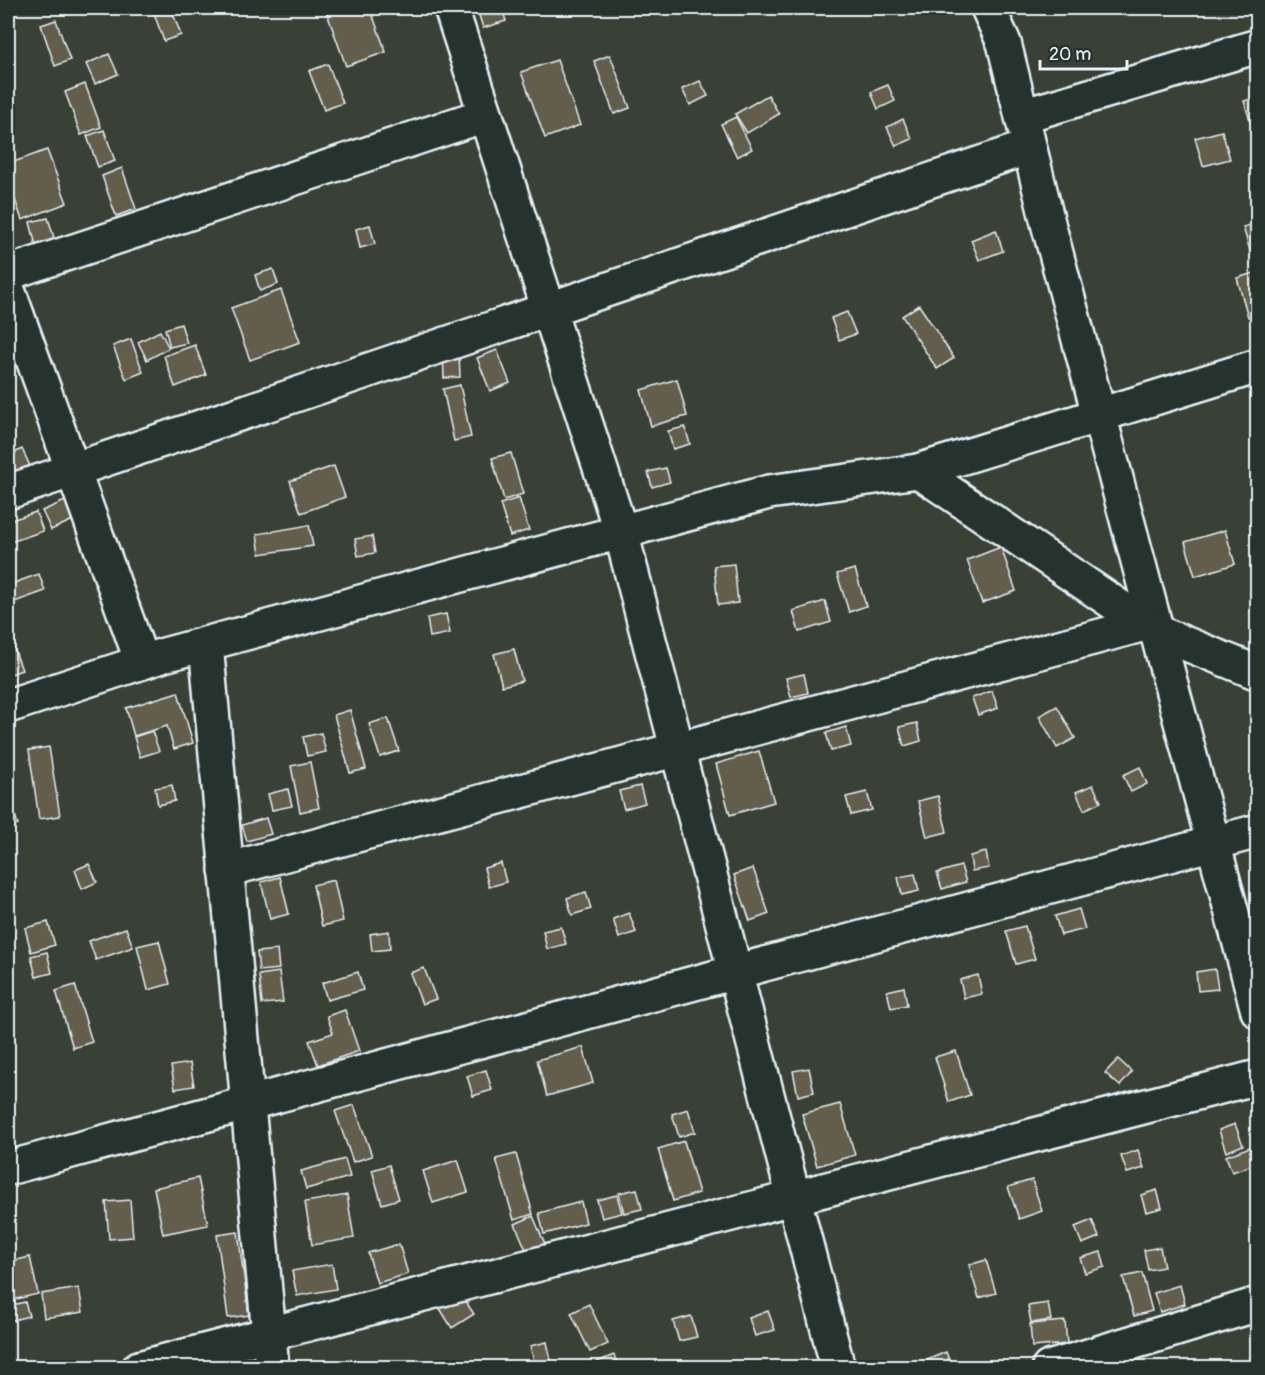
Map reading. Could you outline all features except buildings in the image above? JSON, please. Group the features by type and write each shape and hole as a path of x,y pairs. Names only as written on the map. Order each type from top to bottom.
{"street":[{"path":"451,8 621,532 838,1368"},
{"path":"988,8 1004,43 1151,628 1213,842 1257,1011"},
{"path":"1022,116 1257,46"},
{"path":"8,273 485,115"},
{"path":"8,492 1029,147"},
{"path":"8,290 142,662"},
{"path":"8,706 142,662 206,644 769,492 918,471 1257,366"},
{"path":"918,471 1151,628 1257,673"},
{"path":"226,870 677,750 1151,628"},
{"path":"206,644 272,1368"},
{"path":"8,1168 1257,831"},
{"path":"139,1368 1257,1077"},
{"path":"1048,1368 1257,1304"}]}
